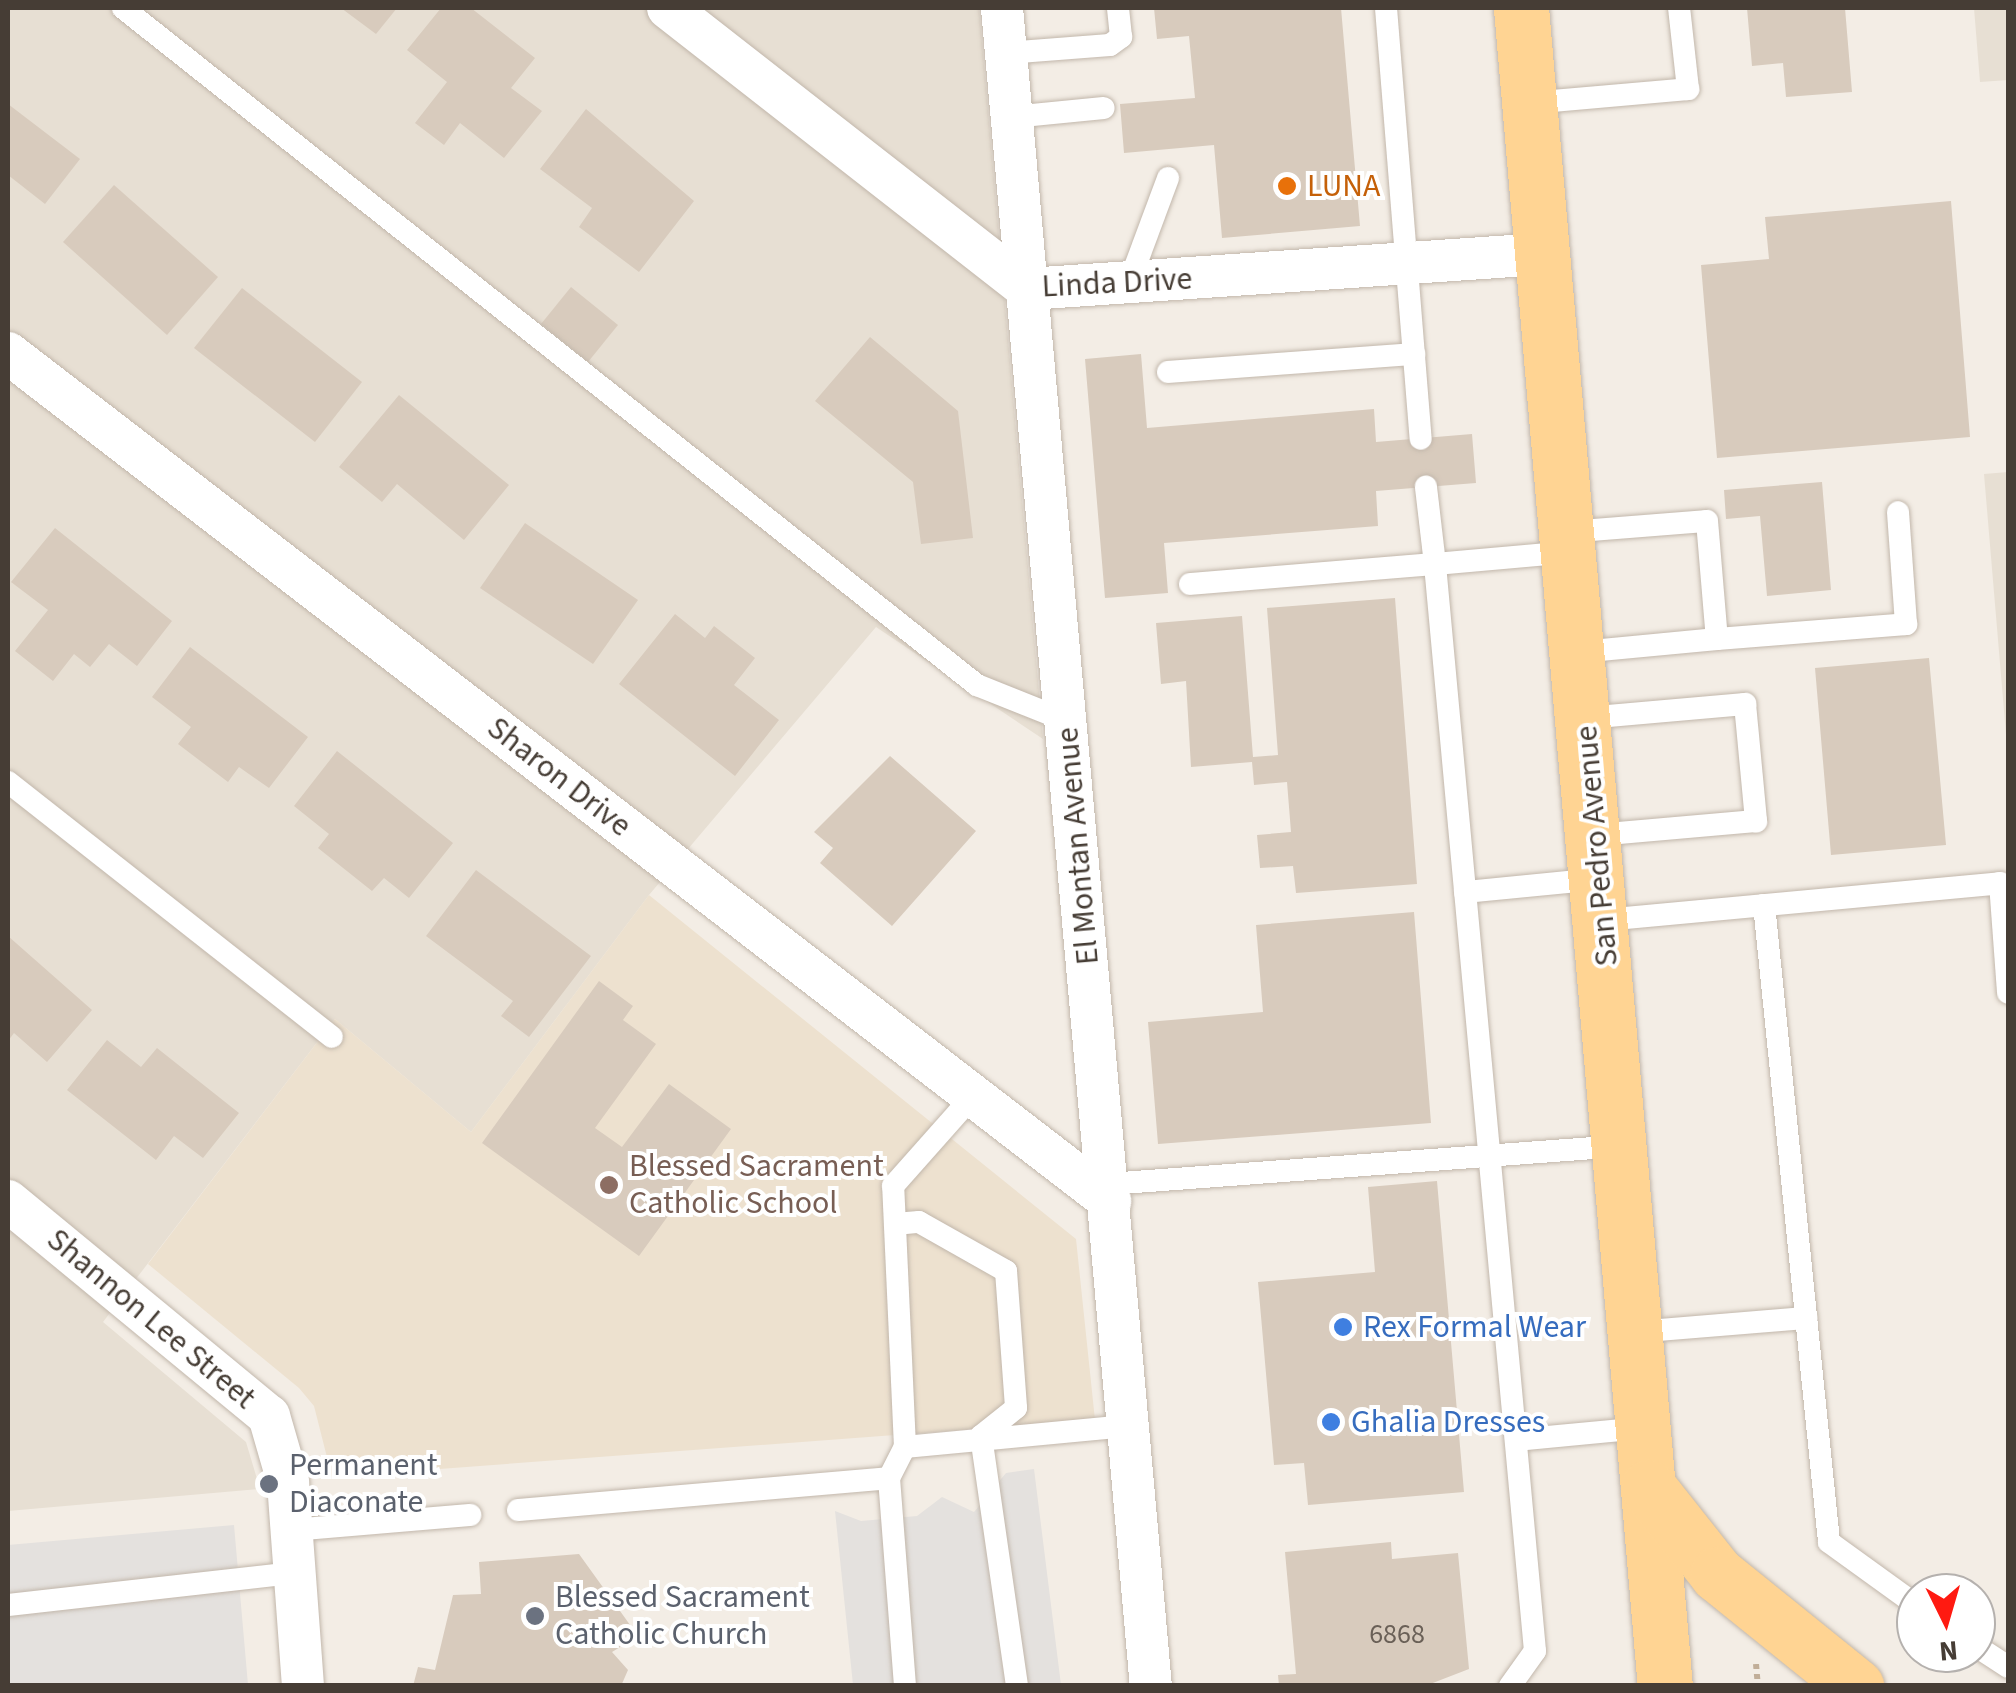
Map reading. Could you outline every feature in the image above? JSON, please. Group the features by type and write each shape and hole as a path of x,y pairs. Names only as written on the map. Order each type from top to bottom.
{"main road":[{"name":"San Pedro Avenue","path":"1521,8 1600,878 1665,1686"},
{"path":"1648,1487 1717,1574 1856,1686"}],"street":[{"name":"Linda Drive","path":"668,8 1028,290 1542,254"},
{"name":"El Montan Avenue","path":"1002,8 1151,1686"},
{"name":"Sharon Drive","path":"8,353 973,1096 1109,1193"},
{"name":"Shannon Lee Street","path":"8,1201 269,1416 291,1530 302,1685"}],"lane":[{"path":"122,8 977,684 1066,721"},
{"path":"1006,52 1110,45 1120,37 1118,8"},
{"path":"1386,8 1421,439"},
{"path":"1529,103 1688,89 1680,8"},
{"path":"1012,117 1104,108"},
{"path":"1129,282 1168,178"},
{"path":"1168,372 1414,354"},
{"path":"1426,487 1536,1651 1510,1686"},
{"path":"1579,652 1906,624 1898,512"},
{"path":"1190,584 1435,564 1707,520 1717,640"},
{"path":"1465,892 1600,878 1756,821 1745,704 1586,718"},
{"path":"8,782 332,1038"},
{"path":"1600,878 1764,905 2004,883 2008,993"},
{"path":"1764,905 1829,1542 1896,1591"},
{"path":"905,1686 889,1478 905,1447 893,1186 973,1096"},
{"path":"1109,1193 1621,1146"},
{"path":"895,1224 918,1222 1006,1271 1016,1408 982,1436"},
{"path":"1634,1332 1806,1318"},
{"path":"905,1447 982,1436 1129,1426"},
{"path":"1516,1440 1643,1428"},
{"path":"982,1436 1017,1686"},
{"path":"518,1510 889,1478"},
{"path":"291,1530 470,1516"},
{"path":"8,1605 294,1573"}],"shaded area":[{"path":"8,8 979,8 1043,739 876,627 649,895 471,1132 335,1019 103,1322 246,1442 260,1489 8,1511"},
{"path":"1974,8 2008,8 2008,80 1980,82"},
{"path":"2008,472 2008,758 1984,474"},
{"name":"Blessed Sacrament Catholic School","path":"649,895 1076,1239 1095,1420 332,1477 314,1406 299,1388 148,1264 335,1019 471,1132"},
{"path":"1034,1469 1061,1685 853,1685 835,1511 861,1521 917,1516 942,1497 974,1512 1006,1473"},
{"path":"234,1525 248,1685 8,1686 8,1545"}],"building":[{"path":"341,8 397,8 376,34"},
{"path":"441,8 471,8 535,58 511,88 542,111 504,158 460,123 444,145 415,123 447,82 407,50"},
{"path":"1154,8 1341,8 1360,226 1222,238 1214,145 1124,153 1120,104 1195,98 1189,36 1157,39"},
{"path":"1747,8 1845,8 1852,92 1786,97 1783,63 1752,66"},
{"path":"8,104 80,159 45,204 8,175"},
{"path":"586,109 694,201 639,272 579,227 592,208 540,169"},
{"path":"114,185 218,277 167,335 63,242"},
{"path":"1951,201 1970,437 1717,458 1701,265 1769,259 1765,217"},
{"path":"571,287 618,325 588,362 541,324"},
{"path":"242,288 362,382 315,442 194,348"},
{"path":"870,337 958,411 973,538 921,544 913,482 815,401"},
{"path":"1141,354 1147,428 1374,409 1376,442 1472,434 1476,483 1376,491 1378,526 1164,543 1168,593 1105,598 1085,359"},
{"path":"399,395 509,485 464,540 397,484 382,502 339,467"},
{"path":"1822,482 1831,590 1767,596 1760,516 1726,519 1724,490"},
{"path":"525,523 638,600 593,664 480,588"},
{"path":"55,528 172,621 137,666 109,644 90,667 74,654 53,681 15,651 48,610 11,582"},
{"path":"1395,598 1417,884 1296,893 1293,866 1260,868 1257,835 1291,832 1287,782 1254,785 1252,762 1191,767 1186,681 1161,684 1156,623 1242,616 1253,757 1278,755 1267,608"},
{"path":"675,614 705,638 714,626 755,658 734,685 779,720 735,776 619,684"},
{"path":"190,647 308,737 269,788 239,767 228,782 178,744 191,727 152,697"},
{"path":"1929,658 1946,845 1831,855 1815,668"},
{"path":"337,751 453,843 409,898 384,878 372,891 318,848 329,834 294,806"},
{"path":"890,756 976,831 892,926 820,863 833,848 814,832"},
{"path":"476,870 591,956 529,1037 501,1016 513,1001 426,936"},
{"path":"1414,912 1431,1123 1158,1144 1148,1022 1263,1012 1256,925"},
{"path":"8,936 92,1010 47,1062 14,1033 8,1041"},
{"path":"599,981 633,1006 623,1020 656,1044 595,1128 622,1147 669,1084 731,1129 639,1256 482,1143"},
{"path":"107,1040 141,1067 157,1048 239,1113 203,1158 174,1136 156,1160 67,1090"},
{"path":"1437,1181 1464,1492 1308,1505 1304,1463 1274,1465 1258,1282 1375,1272 1368,1187"},
{"path":"1391,1542 1392,1559 1458,1553 1469,1669 1425,1686 1279,1686 1278,1675 1296,1674 1285,1552"},
{"name":"Blessed Sacrament Catholic Church","path":"579,1554 638,1636 612,1652 628,1670 621,1686 413,1686 418,1667 435,1670 453,1595 481,1594 479,1562"}],"place":[{"name":"LUNA","path":"1287,186"},
{"name":"Blessed Sacrament Catholic School","path":"609,1185"},
{"name":"Rex Formal Wear","path":"1343,1327"},
{"name":"Ghalia Dresses","path":"1331,1422"},
{"name":"Permanent Diaconate","path":"269,1484"},
{"name":"Blessed Sacrament Catholic Church","path":"535,1616"}]}
